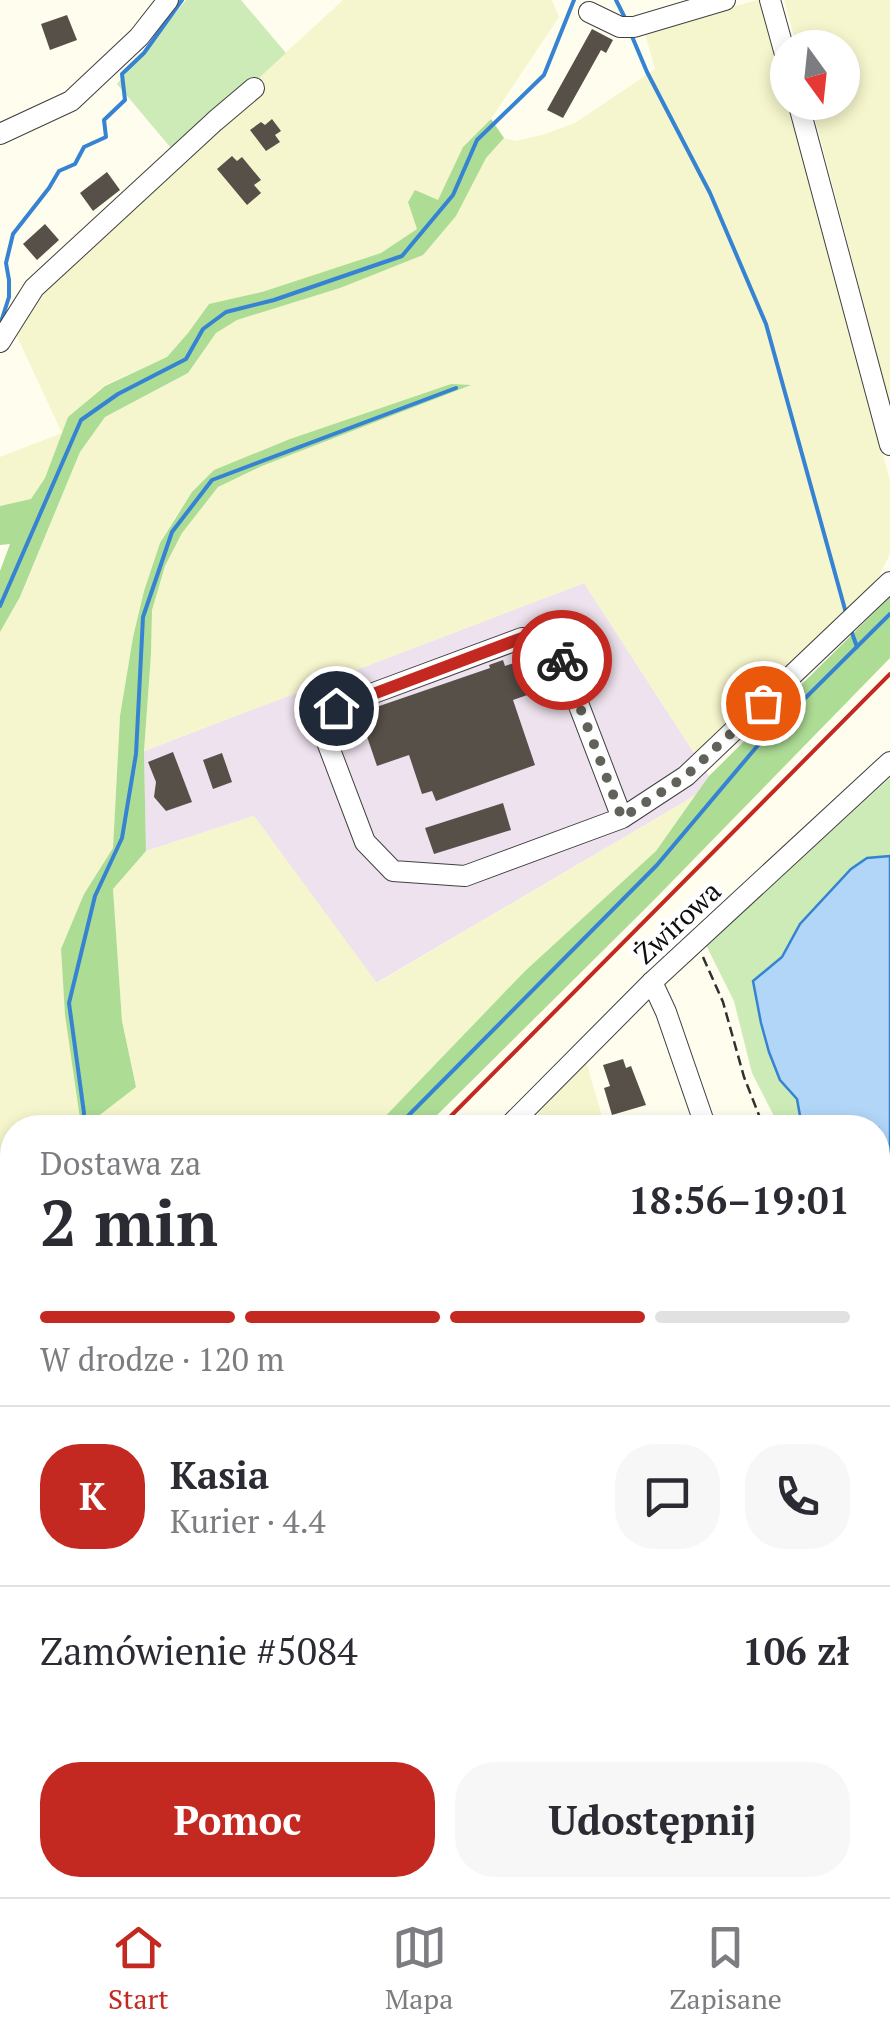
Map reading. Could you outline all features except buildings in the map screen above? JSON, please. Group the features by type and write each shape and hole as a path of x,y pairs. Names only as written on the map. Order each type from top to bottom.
{"street":[{"path":"0,134 71,101 139,37 168,0"},
{"path":"589,12 620,27 634,27 724,0"},
{"path":"770,0 778,30"},
{"path":"0,342 34,288 254,88"},
{"path":"803,120 890,445"},
{"path":"622,818 556,643 522,638 336,708 324,734 365,842 392,871 465,876 622,818 686,776 890,582"},
{"name":"Żwirowa","path":"521,1115 652,982 890,762"},
{"path":"652,982 702,1115"}],"path":[{"path":"696,941 723,1002 759,1115"}],"shaded area":[{"path":"584,583 709,776 696,795 376,983 254,816 146,851 144,751"}],"green space":[{"path":"186,0 241,0 286,53 176,154 117,84"},
{"path":"343,0 552,0 559,17 491,119 463,147 438,201 416,191 408,201 417,229 381,253 262,292 209,304 167,357 105,385 68,417 62,433 14,330 38,293 176,154"},
{"path":"764,0 772,30 770,120 795,120 890,481 890,554 875,584 696,756 584,583 144,751 152,610 165,566 182,533 217,487 468,386 451,384 290,439 214,470 175,517 160,543 144,591 120,716 113,848 84,894 61,949 65,1014 79,1115 0,1115 0,632 21,596 80,452 105,417 188,373 216,333 237,320 340,288 456,216 486,158 504,138 515,141 575,123 655,69 644,30"},
{"path":"784,0 890,0 890,404 815,120 860,120 860,30 792,30"},
{"path":"491,119 504,138 486,158 456,216 423,255 340,288 237,320 216,333 188,373 105,417 80,452 20,597 0,632 0,571 10,544 0,545 0,506 31,499 45,478 68,417 105,386 167,357 209,304 262,292 381,253 417,229 408,202 415,190 438,200 463,147"},
{"path":"451,384 471,385 262,466 218,487 182,533 165,566 152,610 144,751 146,851 113,889 122,1021 136,1087 100,1115 79,1115 65,1015 61,949 84,894 113,848 120,716 144,591 160,543 192,492 214,470 290,439"},
{"path":"62,433 45,478 31,500 0,506 0,457"},
{"path":"890,597 890,658 437,1115 387,1115 525,971 656,851 709,776"},
{"path":"890,778 890,856 867,858 851,869 800,924 782,957 753,981 800,1115 773,1115 752,1073 734,1001 706,945"},
{"path":"696,795 656,851 525,971 387,1115 100,1115 136,1086 122,1021 113,889 146,851 254,816 377,983"},
{"path":"586,1061 602,1115 537,1115"}],"water":[{"path":"890,856 890,1115 800,1115 797,1099 780,1080 769,1052 753,981 782,957 800,924 851,869 867,858"}],"waterway":[{"path":"0,325 9,297 6,263 13,234 59,171 75,164 84,147 106,137 104,120 125,100 122,74 144,53 182,0"},
{"path":"0,606 81,420 118,394 186,359 203,329 226,312 274,300 402,256 453,195 477,140 544,75 574,0"},
{"path":"616,0 626,20"},
{"path":"631,34 710,193 766,324 846,613"},
{"path":"84,1115 69,1003 95,896 122,838 136,754 143,617 172,532 212,480 456,388"},
{"path":"409,1115 657,865 759,744 890,614"},
{"path":"852,633 857,647"}],"railway":[{"path":"452,1115 890,674"}],"way so far":[{"path":"562,660 622,818 686,776 763,703"}],"route":[{"path":"336,708 522,638 556,643 562,660"}]}
